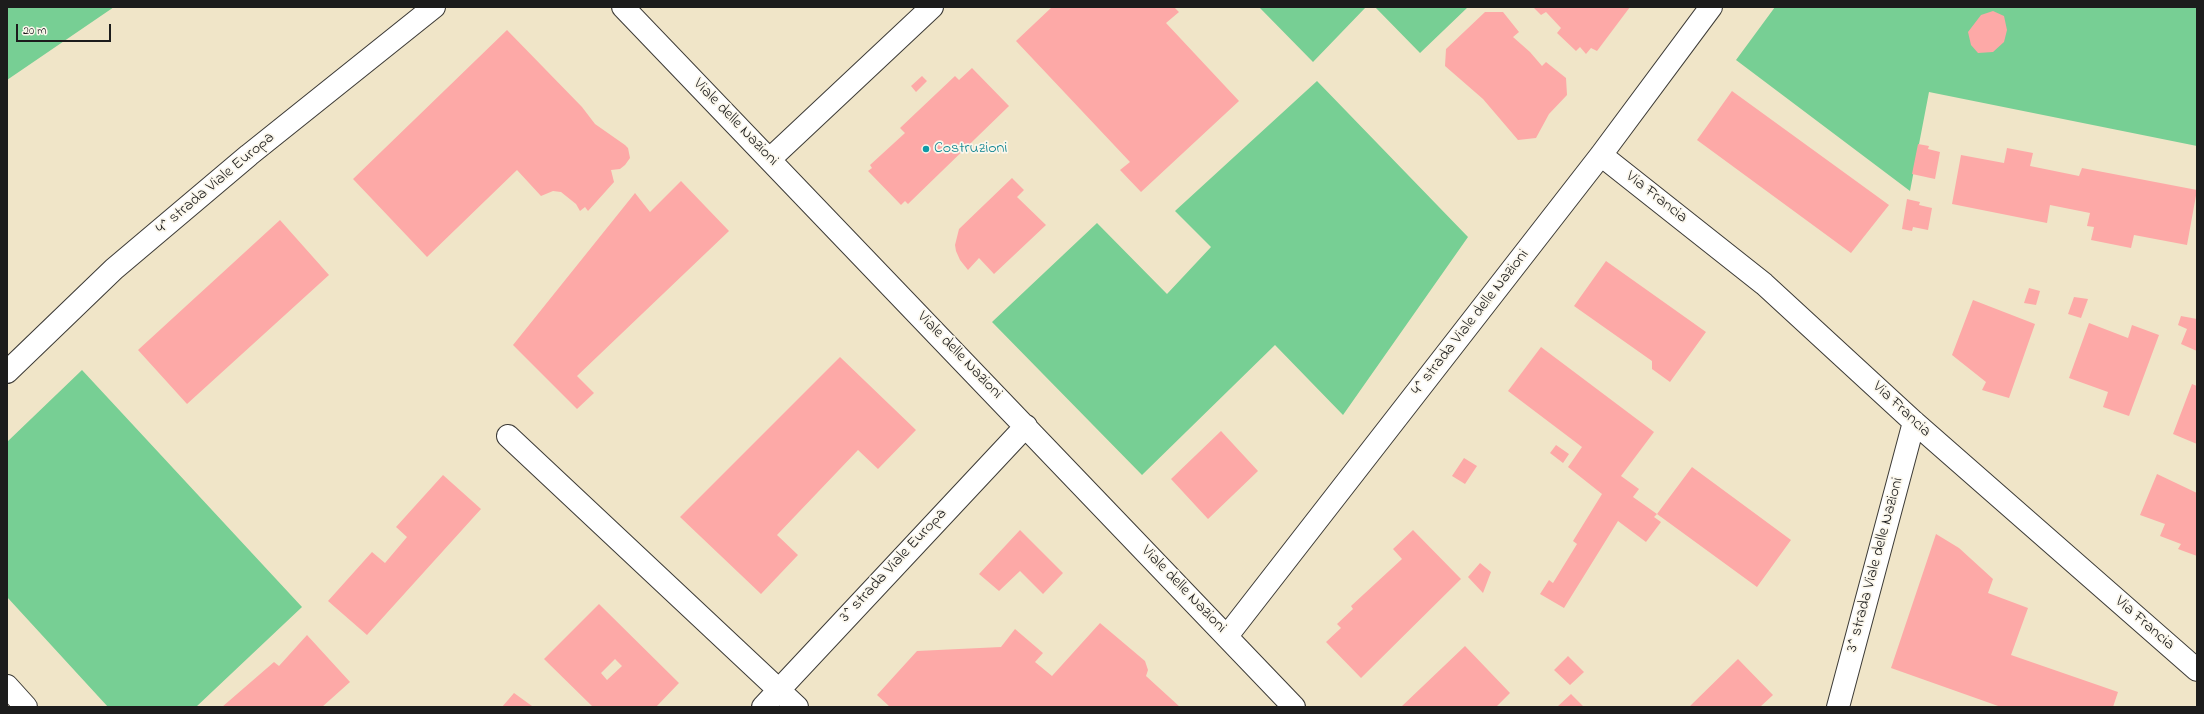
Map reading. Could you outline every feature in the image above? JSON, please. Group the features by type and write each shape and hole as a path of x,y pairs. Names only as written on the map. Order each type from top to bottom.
{"street":[{"name":"4^ strada Viale Europa","path":"7,372 114,269 249,155 434,7"},
{"name":"Viale delle Nazioni","path":"623,7 1294,707"},
{"path":"770,159 932,7"},
{"name":"4^ strada Viale delle Nazioni","path":"1227,636 1601,155 1711,7"},
{"name":"Via Francia","path":"1601,155 1764,284 1914,422 2197,670"},
{"name":"3^ strada Viale delle Nazioni","path":"1838,707 1914,422"},
{"name":"3^ strada Viale Europa","path":"763,707 1026,426"},
{"path":"508,436 797,707"},
{"path":"7,686 26,707"}],"green space":[{"path":"7,7 114,7 7,80"},
{"path":"1259,7 1366,7 1313,62"},
{"path":"1375,7 1468,7 1420,53"},
{"path":"1775,7 2197,7 2197,146 1929,92 1910,191 1736,60"},
{"path":"1317,81 1468,237 1343,415 1275,345 1142,475 992,322 1097,223 1167,294 1211,247 1175,211"},
{"path":"82,370 302,607 196,707 108,707 7,597 7,442"}],"building":[{"path":"1052,7 1174,7 1179,12 1166,23 1239,101 1141,192 1120,170 1130,162 1016,41"},
{"path":"1533,7 1630,7 1597,51 1591,48 1586,54 1580,47 1576,51 1557,33 1561,28 1546,12 1541,15"},
{"path":"1993,11 2004,16 2007,30 2004,42 1993,52 1978,53 1971,45 1968,32 1981,15"},
{"path":"1485,12 1503,12 1519,32 1513,37 1530,52 1542,66 1546,62 1566,78 1567,95 1549,114 1536,138 1518,140 1483,99 1445,66 1446,49"},
{"path":"507,30 582,107 595,124 628,148 630,158 620,169 611,170 614,182 588,211 585,207 580,211 576,204 561,192 553,191 541,196 517,170 427,257 353,179"},
{"name":"Costruzioni","path":"972,68 1009,106 908,204 905,201 901,205 868,171 872,168 870,165 905,133 900,128 955,76 959,80"},
{"path":"922,76 927,81 916,92 911,86"},
{"path":"1732,91 1889,205 1851,253 1697,140"},
{"path":"1918,144 1929,146 1928,149 1940,152 1935,179 1912,174"},
{"path":"2007,148 2033,153 2030,166 2079,176 2082,168 2197,190 2187,245 2134,235 2131,248 2091,240 2094,227 2087,226 2090,213 2050,205 2047,223 1952,204 1961,155 2004,163"},
{"path":"1012,178 1024,190 1017,197 1046,225 994,274 979,258 968,270 960,260 956,251 955,245 959,229"},
{"path":"681,181 729,231 577,376 594,393 577,409 513,345 635,193 650,212"},
{"path":"1907,199 1920,202 1919,205 1932,208 1928,230 1913,227 1912,231 1902,229"},
{"path":"280,220 329,275 187,404 138,350"},
{"path":"1606,261 1706,332 1670,382 1652,369 1652,361 1574,306"},
{"path":"2029,288 2040,291 2036,305 2024,303"},
{"path":"2074,297 2088,299 2081,318 2068,314"},
{"path":"1973,300 2035,324 2009,398 1982,390 1986,382 1952,355"},
{"path":"2181,316 2197,319 2197,351 2181,344 2187,329 2178,325"},
{"path":"2089,323 2128,338 2132,325 2159,335 2129,416 2103,407 2108,392 2069,378"},
{"path":"1541,347 1654,432 1621,476 1639,489 1633,497 1657,514 1654,517 1661,522 1646,542 1618,521 1564,608 1540,594 1549,580 1553,583 1577,544 1573,541 1602,494 1568,467 1582,447 1508,391"},
{"path":"840,357 916,430 878,469 858,450 777,535 798,555 761,594 680,517"},
{"path":"2192,384 2197,386 2197,444 2173,434"},
{"path":"1221,431 1258,471 1208,519 1171,479"},
{"path":"1556,445 1569,454 1563,463 1550,453"},
{"path":"1464,458 1477,466 1465,484 1452,476"},
{"path":"1692,467 1791,540 1757,587 1657,514"},
{"path":"2157,474 2197,493 2197,556 2178,549 2181,544 2160,536 2165,524 2140,515"},
{"path":"443,475 481,509 367,635 328,601 372,552 385,563 407,537 396,527"},
{"path":"1020,530 1063,573 1043,594 1020,571 999,591 979,574"},
{"path":"1413,530 1461,579 1361,678 1326,642 1341,628 1337,624 1353,609 1351,606 1402,559 1393,549"},
{"path":"1936,534 1959,548 1993,579 1988,593 2028,608 2011,655 2118,692 2113,707 2001,707 1891,668"},
{"path":"1480,563 1491,572 1483,593 1468,577"},
{"path":"599,604 679,683 656,707 593,707 544,659","holes":["615,659 622,666 607,680 601,673"]},
{"path":"1100,623 1145,661 1148,670 1146,676 1180,707 890,707 877,695 917,651 1001,647 1015,629 1043,653 1035,662 1052,676"},
{"path":"307,635 350,682 322,707 222,707 274,662 279,666"},
{"path":"1465,646 1510,693 1496,707 1401,707"},
{"path":"1568,656 1584,672 1570,685 1554,670"},
{"path":"1738,659 1773,695 1760,707 1689,707"},
{"path":"514,693 532,706 533,707 502,707"},
{"path":"1571,694 1584,707 1557,707"}],"place":[{"name":"Costruzioni","path":"926,149"}]}
